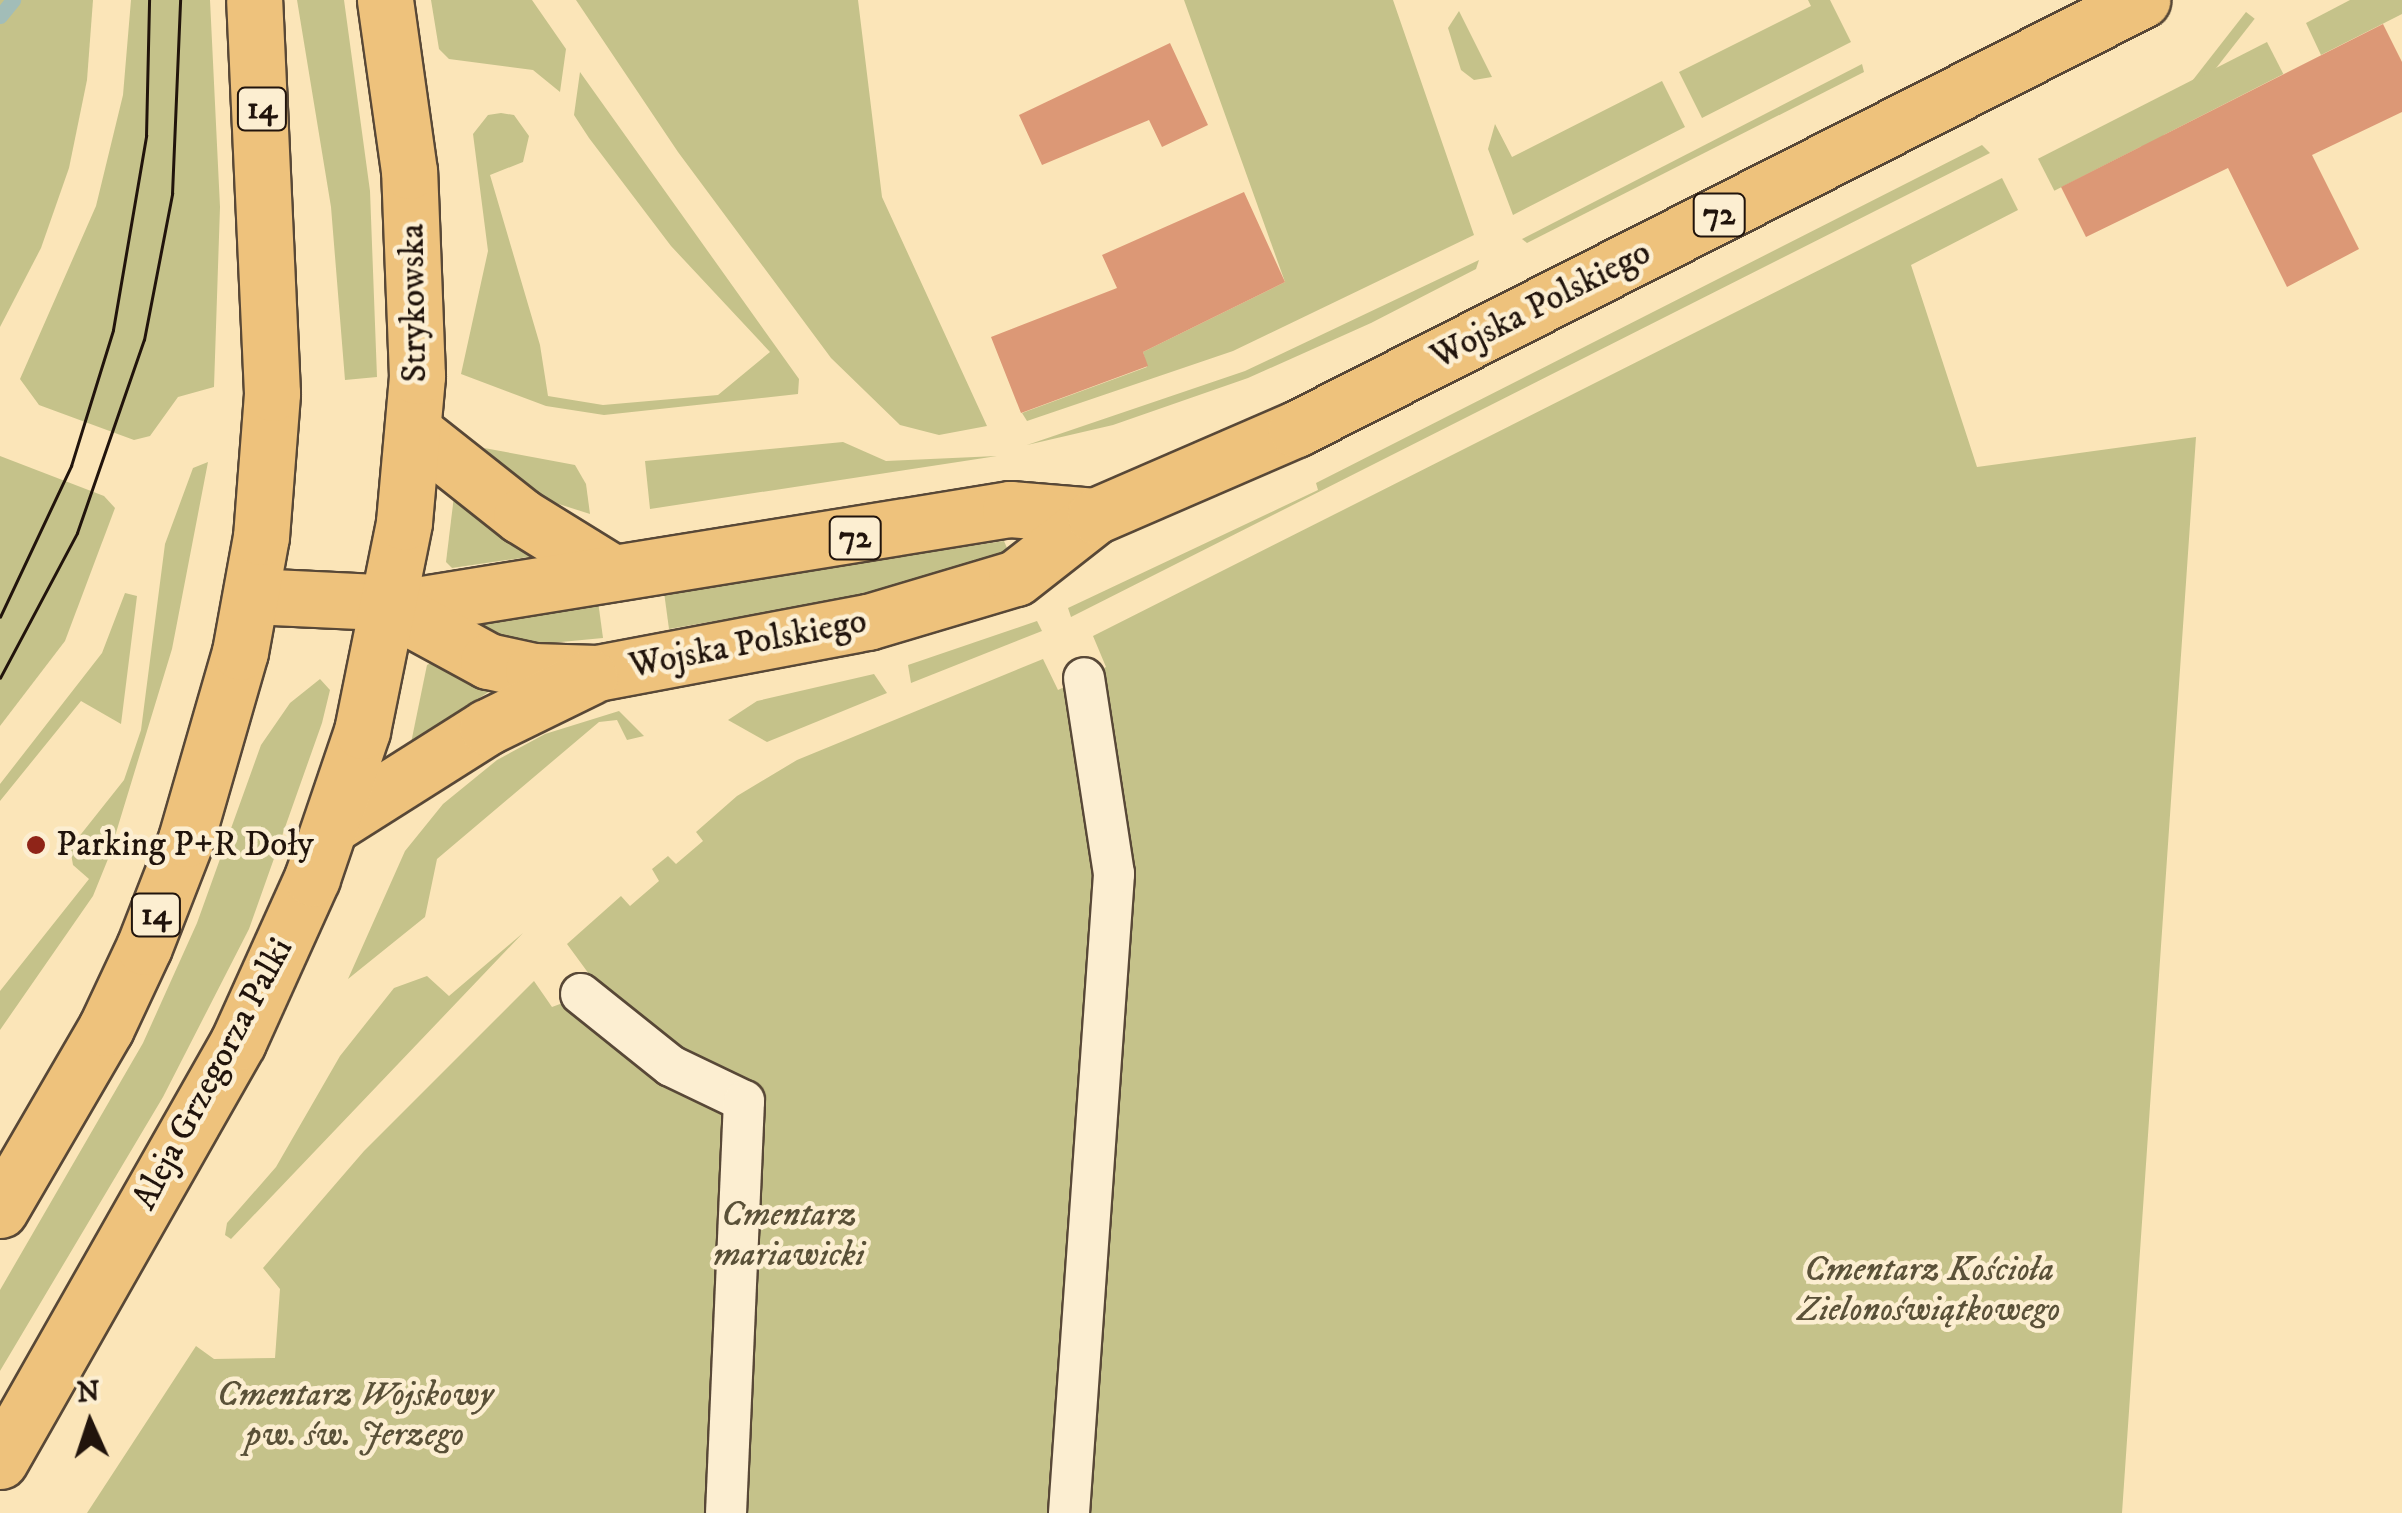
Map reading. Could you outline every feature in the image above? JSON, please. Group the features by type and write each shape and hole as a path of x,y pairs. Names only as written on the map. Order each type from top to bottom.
{"main road":[{"name":"14","path":"0,1210 106,1028 144,947 214,750 252,596 272,393 254,0"},
{"name":"Strykowska","path":"385,0 409,171 414,432 390,607"},
{"name":"Wojska Polskiego","path":"390,607 488,661 534,671 597,673 774,643 944,602 1035,568 1095,516 1296,429 2142,0"},
{"path":"414,432 521,516 614,574"},
{"name":"Wojska Polskiego","path":"252,596 390,607 1010,509 1095,516"},
{"name":"Aleja Grzegorza Palki","path":"0,1461 238,1042 332,825 362,732 390,607"},
{"name":"72","path":"332,825 487,727 597,673"}],"street":[{"path":"1069,1513 1114,874 1110,815 1084,678"},
{"path":"581,994 671,1066 744,1100 726,1513"}],"green space":[{"path":"0,0 93,0 87,80 69,168 41,248 0,327"},
{"path":"131,0 210,0 220,207 214,387 178,397 150,436 134,440 39,405 20,379 96,206 123,95"},
{"path":"297,0 344,0 370,191 377,377 345,380 331,207"},
{"path":"431,0 532,0 566,49 560,92 533,70 449,59 439,49"},
{"path":"576,0 858,0 882,197 987,426 939,435 900,425 831,358 678,152"},
{"path":"1184,0 1393,0 1474,235 1233,351 1027,421 1022,413 1147,367 1143,352 1285,282"},
{"path":"1808,0 1830,0 1851,42 1702,118 1679,72 1811,6"},
{"path":"2350,0 2402,0 2402,14 2321,55 2306,23"},
{"path":"1459,11 1492,77 1474,80 1461,70 1448,28"},
{"path":"2246,12 2255,19 2095,223 2087,216"},
{"path":"2267,42 2283,74 2054,191 2038,159"},
{"path":"1862,64 1864,72 1527,243 1522,239"},
{"path":"580,72 799,379 798,394 604,415 546,406 461,374 488,251 473,134 488,115 501,113 514,115 529,136 523,162 490,175 540,345 548,396 603,405 718,395 770,352 671,246 589,138 574,115"},
{"path":"1662,81 1685,127 1513,215 1488,149 1495,124 1512,157"},
{"path":"1982,145 1990,153 1071,617 1068,608 1318,490 1316,483"},
{"path":"2002,178 2018,210 1911,265 1977,467 2196,437 2122,1513 87,1513 196,1346 214,1359 275,1358 280,1289 263,1268 364,1151 534,981 552,1007 600,989 567,944 621,896 630,906 659,881 652,869 668,856 676,864 703,841 696,832 737,796 797,760 1043,659 1058,690 1106,667 1093,636"},
{"path":"1479,260 1476,269 1371,323 1248,378 1113,425 1027,445 1245,371"},
{"path":"843,442 886,461 997,456 650,509 645,461"},
{"path":"484,448 575,465 586,484 590,514 543,499"},
{"path":"0,456 104,496 115,508 65,641 0,726"},
{"path":"208,462 172,649 108,859 93,896 0,1030 0,991 89,879 73,865 70,848 124,780 141,730 165,544 193,468"},
{"path":"454,496 535,556 452,568 446,562"},
{"path":"1004,541 1007,548 1000,555 869,594 669,629 664,592"},
{"path":"125,593 137,596 121,724 81,701 0,801 0,784 102,653"},
{"path":"598,601 603,638 519,646 470,621"},
{"path":"1037,621 1042,631 911,683 908,665"},
{"path":"433,662 496,687 411,743 427,665"},
{"path":"874,674 887,693 767,742 728,720 757,701"},
{"path":"320,679 330,690 322,723 249,929 163,1097 0,1371 0,1290 143,1043 197,923 261,745 290,703"},
{"path":"619,711 644,736 627,740 617,720 599,722 437,859 425,917 348,979 405,851 443,804 497,760 545,734"},
{"path":"523,933 231,1239 225,1235 227,1223 276,1167 340,1056 394,988 427,976 449,996"}],"building":[{"path":"2383,24 2402,62 2402,112 2312,155 2359,249 2287,287 2228,168 2086,237 2061,187"},
{"path":"1170,43 1208,125 1162,147 1149,120 1042,165 1019,115"},
{"path":"1244,192 1285,282 1143,352 1148,366 1021,413 991,337 1117,288 1102,255"}],"waterway":[{"path":"0,16 13,0"}],"tram line":[{"path":"0,617 71,466 113,330 146,136 149,0"},
{"path":"0,678 77,533 144,340 172,194 180,0"}],"place":[{"name":"Parking P+R Doły","path":"36,845"}],"park label":[{"name":"Cmentarz mariawicki","path":"789,1235"},
{"name":"Cmentarz Kościoła Zielonoświątkowego","path":"1929,1290"},
{"name":"Cmentarz Wojskowy pw. św. Jerzego","path":"355,1415"}]}
